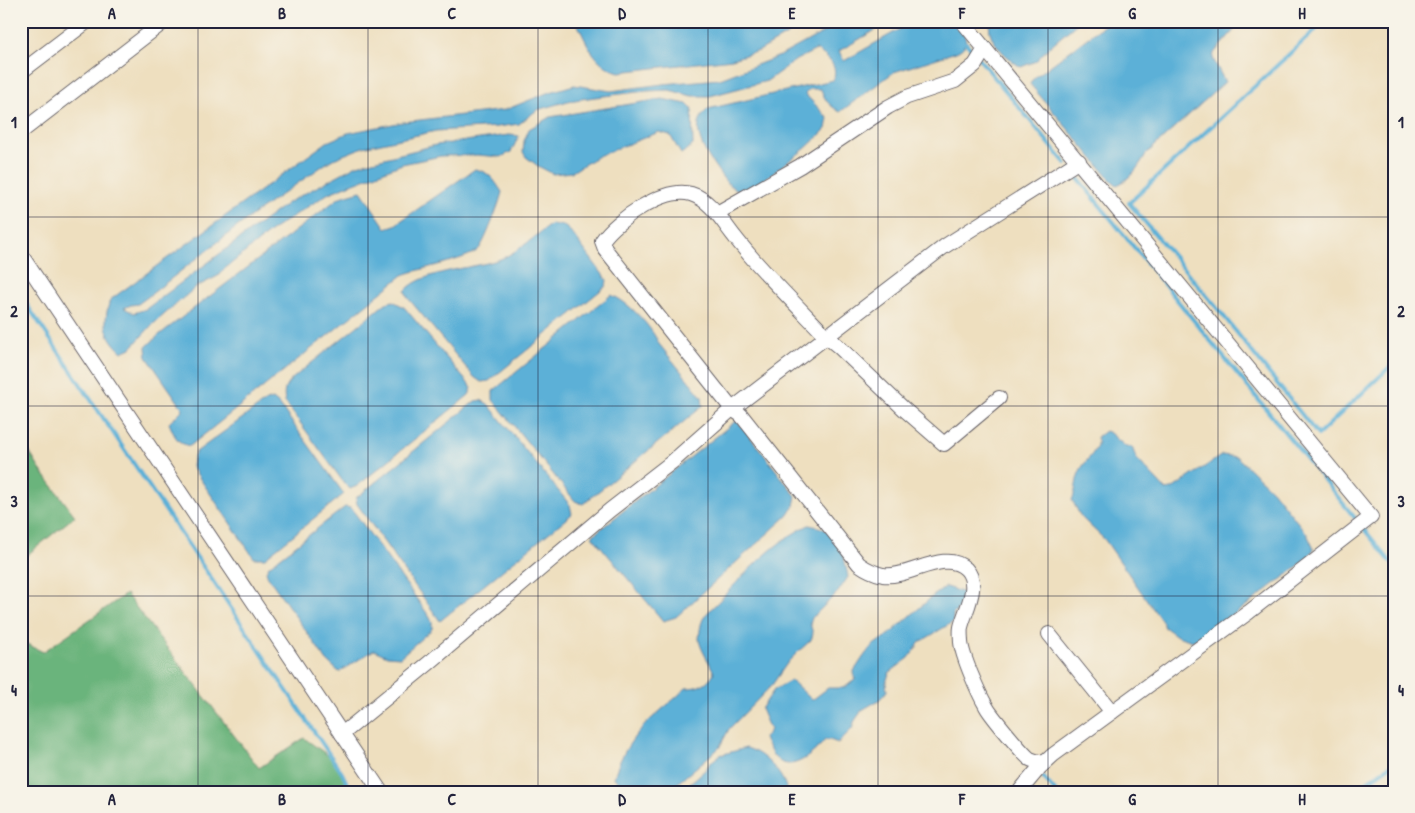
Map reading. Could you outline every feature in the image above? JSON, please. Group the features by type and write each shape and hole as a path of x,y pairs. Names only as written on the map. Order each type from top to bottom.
{"street":[{"path":"21,72 88,21"},
{"path":"21,132 165,21"},
{"path":"962,21 1371,517 1249,612 1044,763 1019,792"},
{"path":"717,213 800,166 888,107 954,81 975,65 985,49"},
{"path":"342,734 617,504 672,462 732,408 945,246 1079,161"},
{"path":"999,398 944,444 826,337 734,237 717,213 700,198 692,194 678,192 656,198 609,230 602,241 605,249 732,408 741,415 859,564 868,570 883,575 896,574 946,561 959,563 968,571 971,583 970,599 961,628 961,645 970,668 986,707 994,718 1030,759 1044,763"},
{"path":"21,256 381,792"},
{"path":"1049,634 1112,712"}],"green space":[{"path":"21,438 39,468 75,516 21,560"},
{"path":"126,594 259,768 304,738 333,759 351,792 21,792 21,641 43,652"}],"water":[{"path":"576,21 811,21 759,51 732,59 619,72 610,69 597,59"},
{"path":"844,21 891,21 839,51 844,61 914,21 955,21 964,34 966,42 956,52 894,72 840,112 828,102 821,89 810,89 805,94 828,118 826,129 806,148 753,188 746,191 738,190 728,184 707,154 699,131 699,123 702,116 708,109 833,80 835,70 831,62 816,50 796,60 767,81 710,96 692,96 669,90 595,97 568,101 537,110 519,124 436,131 363,147 331,160 251,216 138,304 124,308 134,313 146,309 289,202 357,165 436,145 509,135 519,136 511,152 501,157 477,155 441,156 402,164 329,193 275,228 218,276 196,287 151,326 131,348 122,352 108,335 106,316 110,300 327,142 348,133 403,122 505,110 547,93 574,85 611,91 720,79 780,56"},
{"path":"991,21 1080,21 1049,47 1036,61 1021,67 1004,54 994,41 989,27"},
{"path":"1110,21 1242,21 1214,53 1213,59 1225,82 1146,154 1130,176 1117,185 1030,84 1034,78"},
{"path":"662,99 687,104 692,109 693,145 681,154 670,135 659,132 598,156 572,172 553,174 538,166 526,157 523,152 524,141 529,129 550,117"},
{"path":"475,169 488,174 502,192 488,232 478,250 464,257 403,275 190,446 179,441 169,423 183,409 147,357 146,347 159,335 340,197 361,191 386,228 395,225"},
{"path":"551,224 564,226 571,232 607,280 606,286 489,381 481,382 474,377 408,298 405,291 425,278 503,258 522,247"},
{"path":"611,295 625,303 645,323 659,344 702,397 703,406 583,504 575,501 493,400 493,391"},
{"path":"393,301 404,307 472,388 469,395 357,486 350,489 285,402 284,392 289,382 299,373 386,303"},
{"path":"273,399 279,404 344,494 265,558 254,558 192,467 193,458 196,452 266,401"},
{"path":"481,400 488,404 570,505 572,514 440,621 357,504 356,498 475,401"},
{"path":"737,420 796,496 794,506 787,516 676,617 663,621 592,536"},
{"path":"1105,431 1126,447 1132,447 1136,458 1166,490 1172,489 1222,455 1237,457 1272,490 1307,534 1314,549 1306,560 1208,632 1193,641 1177,636 1163,626 1163,623 1105,540 1081,517 1072,500 1079,473 1097,446 1097,437"},
{"path":"345,507 351,508 429,616 432,622 432,629 400,657 387,656 374,650 339,672 327,661 268,577 266,571 269,566"},
{"path":"809,525 824,529 834,538 844,557 848,577 838,592 812,618 810,623 813,634 811,640 788,662 772,685 729,729 719,748 674,786 664,792 625,792 620,783 614,778 624,754 634,738 645,725 686,688 702,685 714,673 699,642 702,621 705,616 773,548"},
{"path":"946,587 964,593 961,605 953,614 953,622 920,642 909,658 889,673 886,683 887,691 879,700 862,710 852,729 838,743 825,740 799,762 791,764 777,760 764,738 770,730 761,709 774,690 791,680 812,700 828,688 843,688 855,680 854,671 870,648 884,639"},
{"path":"746,748 753,750 772,765 782,779 787,792 680,792 720,755"}],"waterway":[{"path":"1325,21 1129,203 1222,314 1318,435 1394,363"},
{"path":"966,43 1066,164"},
{"path":"1071,170 1359,523"},
{"path":"21,296 342,773 351,792"},
{"path":"1363,528 1394,566"},
{"path":"1353,792 1394,763"},
{"path":"1043,777 1056,792"}]}
